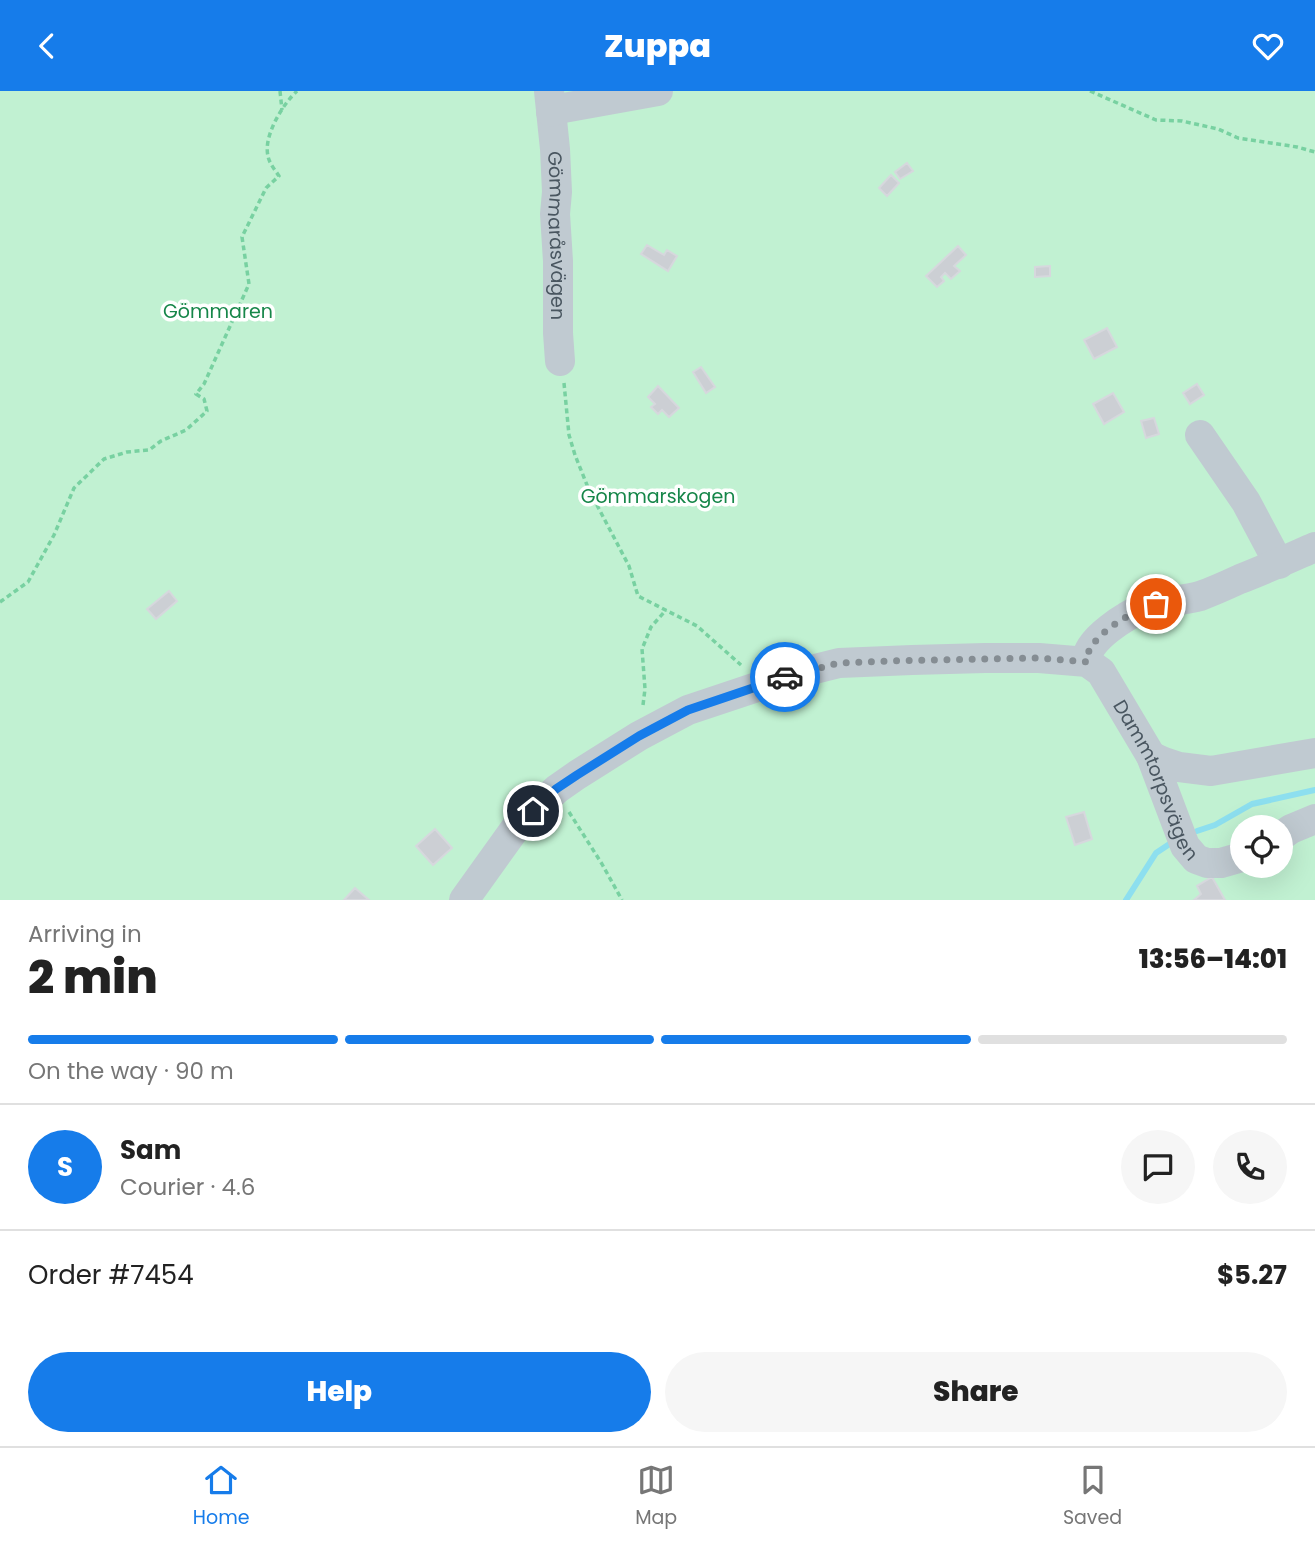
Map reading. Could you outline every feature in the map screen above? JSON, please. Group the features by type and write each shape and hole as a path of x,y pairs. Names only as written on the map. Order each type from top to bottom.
{"street":[{"name":"Gömmaråsvägen","path":"550,101 558,109 658,91"},
{"name":"Gömmaråsvägen","path":"550,101 557,192 555,214 561,361"},
{"path":"1200,435 1247,502 1279,564"},
{"path":"464,900 517,825 556,789 639,736 688,710 799,673 839,663 985,658 1040,658 1087,662 1088,651 1105,631 1148,606 1200,596 1315,547"},
{"name":"Dammtorpsvägen","path":"1087,662 1101,672 1151,756 1185,846 1196,859 1207,863 1230,860"},
{"path":"1151,756 1179,767 1211,771 1315,753"},
{"path":"1293,828 1315,819"}],"path":[{"path":"280,91 282,112"},
{"path":"0,603 28,582 54,535 74,488 104,459 127,452 149,450 161,441 186,430 207,411 204,399 196,394 204,384 249,284 242,237 266,188 279,176 268,156 268,135 298,91"},
{"path":"1090,91 1156,120 1182,121 1218,129 1238,138 1315,152"},
{"path":"561,361 569,435 575,456 589,490 629,566 638,596 697,626 737,660 758,686"},
{"path":"639,736 645,689 642,649 651,627 666,610"},
{"path":"556,789 622,900"}],"green space":[{"name":"Gömmarskogen","path":"0,91 1315,91 1315,900 0,900"}],"building":[{"path":"907,163 913,171 900,179 895,172"},
{"path":"891,175 899,183 887,196 879,188"},
{"path":"647,245 664,255 667,250 677,256 668,271 641,254"},
{"path":"958,246 966,255 954,266 960,271 951,279 945,273 941,277 944,281 937,287 926,276"},
{"path":"1050,266 1050,276 1035,277 1035,267"},
{"path":"1107,328 1117,347 1094,359 1084,340"},
{"path":"701,367 715,387 706,393 693,372"},
{"path":"1197,384 1204,395 1190,404 1183,393"},
{"path":"658,386 679,408 669,417 662,410 658,414 651,407 655,404 648,397"},
{"path":"1113,393 1124,412 1104,424 1093,404"},
{"path":"1154,418 1159,434 1146,438 1141,421"},
{"path":"169,591 177,601 156,619 147,609"},
{"path":"1084,812 1092,839 1075,845 1066,817"},
{"path":"435,829 452,848 433,865 416,846"},
{"path":"1212,877 1225,900 1194,900 1201,894 1197,886"},
{"path":"355,888 369,900 344,900"}],"waterway":[{"path":"1197,831 1215,825 1252,804 1315,790"},
{"path":"1126,900 1156,853 1174,841"}],"way so far":[{"path":"785,677 839,663 1040,658 1087,662 1088,651 1105,631 1140,610 1156,604"}],"route":[{"path":"533,811 556,789 639,736 688,710 785,677"}],"park label":[{"name":"Gömmaren","path":"218,311"}]}
